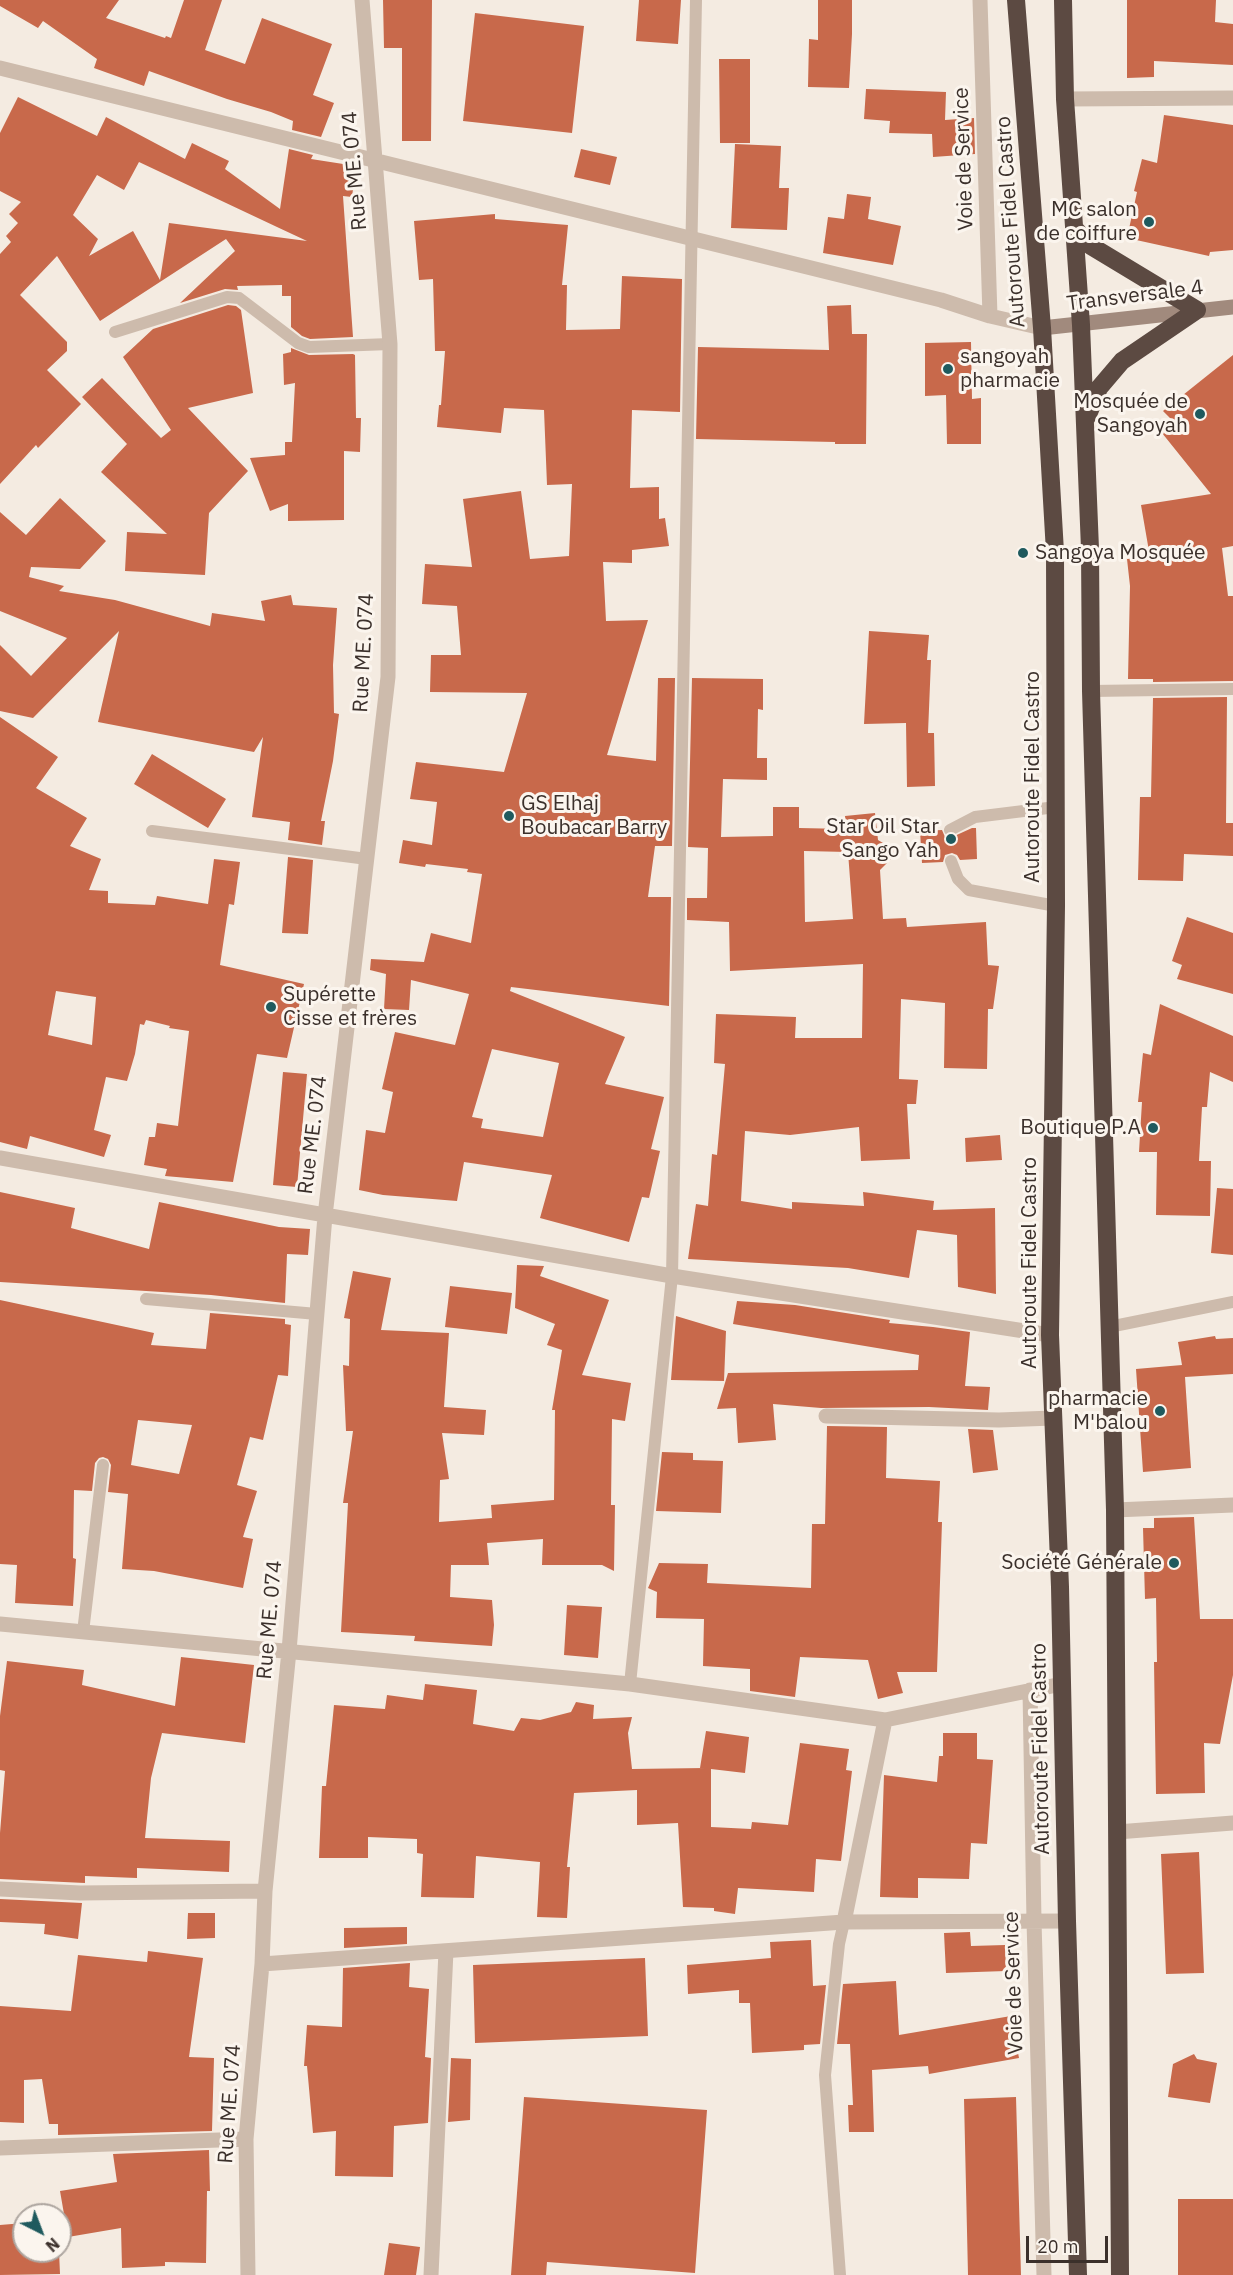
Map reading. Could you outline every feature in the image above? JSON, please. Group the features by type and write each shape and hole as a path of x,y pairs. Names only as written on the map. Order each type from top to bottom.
{"highway":[{"name":"Autoroute Fidel Castro","path":"1016,0 1042,328 1055,552 1056,906 1050,1335 1078,2275"},
{"path":"1063,0 1065,99 1081,325 1090,549 1091,691 1115,1510 1120,2275"},
{"path":"1074,228 1091,246 1197,310 1122,361 1099,387 1084,424"}],"main road":[{"name":"Transversale 4","path":"1042,328 1233,307"}],"street":[{"name":"Rue ME. 074","path":"248,2275 246,2139 262,1964 265,1891 289,1651 325,1216 388,677 390,344 362,0"},
{"name":"Voie de Service","path":"980,0 990,316"},
{"path":"0,68 941,300 990,316 1042,328"},
{"path":"1065,99 1233,98"},
{"path":"0,1158 672,1276 1050,1335"},
{"path":"826,1416 999,1420 1053,1418"},
{"path":"1115,1510 1233,1504"},
{"path":"0,1624 630,1684 885,1720 1062,1684"},
{"name":"Voie de Service","path":"1030,1690 1044,2275"},
{"path":"844,1922 885,1720"},
{"path":"1117,1832 1233,1823"},
{"path":"0,1889 80,1893 265,1891"},
{"path":"262,1964 844,1922 1066,1921"},
{"path":"431,2275 446,1951"},
{"path":"0,2148 246,2139"}],"lane":[{"path":"630,1684 672,1276 696,0"},
{"path":"115,332 227,297 239,298 298,343 309,347 390,344"},
{"path":"1091,691 1233,689"},
{"path":"950,830 975,817 1056,807"},
{"path":"153,831 367,859"},
{"path":"951,861 958,879 969,890 1056,906"},
{"path":"146,1299 317,1314"},
{"path":"1109,1327 1233,1302"},
{"path":"83,1632 104,1465"},
{"path":"840,2275 825,2075 839,1944 844,1922"}],"building":[{"path":"0,0 119,0 106,18 171,38 184,0 222,0 205,50 245,64 262,18 332,44 313,95 334,103 321,137 292,130 293,121 271,112 149,71 144,86 94,68 97,59 43,21 38,28 0,6"},
{"path":"383,0 432,0 431,141 402,141 402,48 384,48"},
{"path":"639,0 681,0 678,44 636,41"},
{"path":"818,0 852,0 849,88 808,87 809,39 818,40"},
{"path":"1127,0 1216,0 1215,22 1233,24 1233,65 1154,61 1154,77 1127,78"},
{"path":"475,13 584,26 572,133 463,121"},
{"path":"719,59 750,59 750,143 720,143"},
{"path":"866,89 946,92 945,120 974,118 975,154 933,157 932,134 889,133 890,121 864,119"},
{"path":"18,97 97,136 106,117 185,159 192,143 229,161 225,169 280,209 289,149 313,155 311,159 356,166 352,197 343,196 353,337 310,339 302,336 291,327 291,296 282,296 282,285 237,286 238,290 225,289 180,303 235,251 226,239 100,321 57,256 20,295 67,342 67,351 47,370 81,404 38,448 36,445 0,484 0,254 11,242 6,236 18,223 9,214 21,202 0,191 0,133","holes":["139,162 307,241 169,223 160,280 133,231 89,256 98,239 73,215 97,175 124,190"]},
{"path":"1164,115 1233,125 1233,250 1210,252 1209,256 1127,238 1137,192 1134,191 1142,159 1157,163"},
{"path":"735,144 781,146 779,188 789,188 787,230 731,228"},
{"path":"581,149 617,157 610,185 574,177"},
{"path":"847,194 871,197 868,219 901,226 893,265 823,253 828,217 844,219"},
{"path":"495,214 495,219 568,225 562,285 567,285 566,330 620,329 622,276 682,279 680,412 632,410 630,488 659,487 659,519 665,518 669,546 632,550 632,563 603,562 606,621 648,620 607,755 656,761 658,678 675,678 672,846 655,846 648,897 671,897 669,1006 511,987 510,991 625,1037 605,1084 664,1097 651,1149 660,1151 649,1198 642,1197 629,1242 540,1218 552,1175 464,1162 457,1201 383,1195 359,1190 366,1130 385,1133 393,1092 382,1089 395,1032 455,1045 469,994 411,980 409,1010 384,1009 386,974 370,970 371,959 424,962 431,933 471,943 482,874 467,872 468,869 399,863 403,840 432,845 437,802 410,799 416,762 504,772 527,693 430,692 431,655 461,655 457,606 422,604 425,564 472,567 463,499 521,491 530,559 569,556 572,484 547,485 544,410 504,408 501,433 437,427 445,351 435,351 433,279 419,280 414,221","holes":["492,1049 559,1063 543,1137 481,1128 483,1119 472,1117"]},
{"path":"228,305 236,306 241,310 253,393 188,408 248,471 209,513 205,575 125,571 127,532 167,534 101,472 127,444 82,397 102,378 161,438 171,430 123,357 153,329"},
{"path":"851,305 852,334 867,334 866,444 696,439 698,347 829,350 827,306"},
{"path":"971,342 972,399 981,398 981,444 947,444 946,395 925,396 925,343"},
{"path":"291,348 309,355 355,355 356,418 361,418 360,452 344,451 344,520 288,521 288,504 270,511 250,458 285,455 285,442 292,442 295,383 284,385 283,354 291,352"},
{"path":"1233,355 1233,546 1222,548 1228,596 1233,596 1233,681 1153,682 1153,679 1128,679 1130,586 1127,559 1150,557 1141,505 1211,494 1158,428 1170,418 1163,411"},
{"path":"60,498 106,541 80,569 31,567 29,577 64,586 59,591 115,600 210,626 212,613 265,621 261,601 291,595 293,605 337,608 333,665 334,713 339,714 333,761 321,821 325,821 322,845 288,840 290,822 252,817 263,737 254,752 98,722 119,631 33,718 0,711 0,645 31,676 67,638 0,611 0,512 26,535"},
{"path":"869,631 929,635 927,660 931,660 928,733 934,733 935,786 907,787 906,723 864,724"},
{"path":"692,678 763,679 763,710 758,709 757,758 767,758 767,780 723,779 721,837 773,836 773,807 799,807 799,828 846,829 845,816 875,813 878,840 898,852 880,870 883,919 906,918 907,927 986,922 988,965 999,966 993,1009 988,1009 987,1069 944,1068 945,1003 901,999 899,1079 918,1080 916,1104 907,1104 910,1159 861,1161 859,1127 790,1135 745,1131 741,1201 792,1209 792,1202 864,1206 863,1192 934,1201 933,1210 995,1208 996,1294 958,1287 957,1235 917,1230 909,1278 848,1268 688,1259 696,1204 708,1206 712,1154 717,1155 725,1064 714,1063 716,1014 796,1017 795,1038 862,1038 863,964 730,971 729,922 687,920 687,898 707,898 708,848 688,847","holes":["804,851 848,852 853,919 805,922"]},
{"path":"1227,697 1226,823 1233,823 1233,856 1184,854 1183,881 1138,880 1140,797 1151,797 1153,698"},
{"path":"0,717 58,757 36,788 87,818 70,846 101,859 89,890 108,891 108,903 155,905 157,896 208,904 214,859 240,862 234,905 229,904 220,965 304,984 287,1058 257,1054 233,1182 165,1176 167,1169 144,1165 149,1137 155,1137 157,1123 178,1126 189,1031 169,1028 170,1026 146,1020 144,1025 140,1024 127,1081 106,1077 94,1130 111,1135 104,1157 30,1136 27,1149 0,1142","holes":["56,991 96,997 92,1045 48,1035"]},
{"path":"152,754 226,799 208,828 134,784"},
{"path":"976,828 977,859 960,860 952,853 945,855 943,862 922,863 920,831 942,830 945,837 950,838"},
{"path":"288,857 313,860 308,934 282,933"},
{"path":"1187,917 1233,933 1233,994 1177,979 1182,965 1172,961"},
{"path":"1160,1004 1233,1036 1233,1082 1210,1072 1207,1107 1202,1107 1199,1161 1211,1161 1210,1216 1156,1215 1157,1152 1139,1152 1142,1102 1138,1102 1143,1053 1151,1055"},
{"path":"283,1072 307,1074 297,1187 273,1185"},
{"path":"1000,1135 1002,1160 966,1162 965,1138"},
{"path":"1217,1188 1233,1189 1233,1255 1211,1253"},
{"path":"0,1192 75,1208 71,1228 149,1249 159,1202 279,1227 310,1229 308,1255 287,1254 285,1303 211,1295 0,1282"},
{"path":"517,1265 544,1266 540,1276 609,1300 582,1375 631,1383 625,1421 612,1419 611,1505 615,1505 614,1571 602,1565 542,1565 543,1539 487,1543 489,1565 451,1565 450,1597 492,1600 494,1625 492,1646 414,1641 415,1636 341,1632 348,1503 343,1503 353,1431 346,1431 343,1365 349,1366 350,1319 344,1318 353,1271 391,1278 381,1330 449,1333 444,1407 486,1410 484,1435 442,1433 449,1479 440,1480 439,1522 492,1518 491,1505 554,1500 555,1410 552,1410 562,1350 547,1345 555,1324 515,1308"},
{"path":"450,1286 512,1293 507,1334 445,1327"},
{"path":"0,1300 154,1333 151,1345 206,1349 210,1313 285,1319 285,1324 291,1325 288,1376 278,1375 263,1440 250,1437 237,1485 257,1491 243,1537 253,1539 243,1588 154,1571 122,1569 128,1494 108,1492 111,1465 108,1459 103,1457 95,1463 92,1491 74,1490 73,1558 76,1559 73,1606 15,1603 17,1565 0,1564","holes":["138,1420 192,1425 179,1474 131,1465"]},
{"path":"737,1301 795,1305 890,1320 889,1323 970,1332 965,1386 990,1387 988,1410 929,1407 821,1408 773,1404 776,1440 738,1443 736,1408 717,1409 728,1373 918,1370 919,1355 733,1324"},
{"path":"676,1316 726,1331 724,1381 671,1380"},
{"path":"1215,1336 1216,1339 1233,1338 1233,1374 1185,1377 1191,1468 1143,1472 1136,1369 1182,1365 1178,1342"},
{"path":"827,1426 887,1427 886,1478 940,1481 938,1522 942,1522 937,1672 897,1672 903,1693 878,1699 868,1660 800,1657 795,1697 750,1691 750,1669 703,1666 704,1619 656,1618 657,1592 648,1588 659,1563 708,1564 707,1583 811,1588 812,1524 825,1524"},
{"path":"968,1429 993,1430 998,1470 973,1473"},
{"path":"662,1452 693,1453 693,1460 723,1461 721,1513 656,1511"},
{"path":"1194,1517 1200,1619 1233,1619 1233,1675 1220,1744 1204,1743 1205,1793 1156,1794 1154,1662 1157,1662 1156,1598 1145,1599 1143,1528 1154,1528 1154,1518"},
{"path":"567,1605 602,1607 598,1658 564,1655"},
{"path":"181,1657 254,1665 245,1743 162,1733 151,1778 145,1838 230,1841 229,1872 137,1868 137,1878 85,1876 85,1883 0,1879 0,1833 5,1771 0,1770 0,1716 7,1661 84,1670 82,1685 175,1706"},
{"path":"425,1684 477,1690 473,1724 514,1731 521,1718 540,1720 571,1712 576,1702 594,1705 593,1719 632,1717 628,1733 632,1769 705,1768 700,1768 706,1731 749,1737 745,1773 711,1769 711,1827 751,1829 752,1822 788,1825 800,1743 849,1749 846,1770 852,1771 841,1861 816,1859 814,1892 738,1888 735,1914 714,1911 714,1908 683,1907 678,1823 637,1825 637,1790 574,1793 567,1867 570,1867 567,1918 537,1917 540,1862 476,1856 474,1898 421,1897 423,1854 417,1853 417,1839 368,1837 368,1858 319,1858 322,1786 326,1786 334,1705 385,1709 387,1695 423,1700"},
{"path":"943,1733 977,1733 977,1759 993,1760 987,1844 971,1843 969,1879 918,1878 918,1898 880,1897 884,1775 937,1782 939,1756 943,1756"},
{"path":"1199,1852 1204,1973 1166,1974 1161,1854"},
{"path":"0,1899 82,1903 78,1939 44,1934 45,1924 0,1922"},
{"path":"188,1913 215,1913 215,1938 187,1939"},
{"path":"407,1927 407,1944 344,1948 344,1928"},
{"path":"970,1932 971,1946 1005,1945 1006,1971 946,1973 944,1933"},
{"path":"811,1940 813,1986 826,1985 820,2044 804,2045 804,2050 752,2053 750,2003 739,2003 739,1990 688,1994 687,1965 771,1958 770,1942"},
{"path":"148,1951 203,1958 189,2057 214,2058 212,2131 58,2135 58,2124 49,2124 42,2079 24,2080 24,2123 0,2122 0,2006 71,2011 78,1955 147,1962"},
{"path":"645,1958 648,2036 475,2043 473,1965"},
{"path":"410,1963 409,1987 429,1989 425,2057 431,2058 428,2123 394,2126 393,2177 335,2176 336,2131 313,2133 307,2066 304,2066 307,2025 342,2027 343,1968"},
{"path":"896,1981 899,2035 1011,2016 1019,2058 929,2074 928,2066 872,2070 874,2132 849,2132 848,2105 853,2105 850,2044 837,2044 843,1984"},
{"path":"1194,2054 1197,2059 1217,2063 1210,2103 1168,2097 1173,2064"},
{"path":"451,2058 471,2059 470,2120 448,2122"},
{"path":"524,2097 707,2110 695,2273 547,2262 546,2275 511,2275"},
{"path":"1016,2097 1021,2275 968,2275 964,2099"},
{"path":"209,2150 210,2191 207,2191 206,2263 165,2262 165,2266 122,2268 121,2228 72,2236 72,2203 62,2203 60,2191 117,2182 113,2154"},
{"path":"1178,2199 1233,2199 1233,2275 1178,2275"},
{"path":"12,2224 12,2263 60,2263 60,2274 0,2275 0,2225"},
{"path":"389,2243 420,2247 416,2275 384,2275"}],"place":[{"name":"MC salon de coiffure","path":"1149,222"},
{"name":"sangoyah pharmacie","path":"948,369"},
{"name":"Mosquée de Sangoyah","path":"1200,414"},
{"name":"Sangoya Mosquée","path":"1023,553"},
{"name":"GS Elhaj Boubacar Barry","path":"509,816"},
{"name":"Star Oil Star Sango Yah","path":"951,839"},
{"name":"Supérette Cisse et frères","path":"271,1007"},
{"name":"Boutique P.A","path":"1153,1128"},
{"name":"pharmacie M'balou","path":"1160,1411"},
{"name":"Société Générale","path":"1174,1563"}]}
